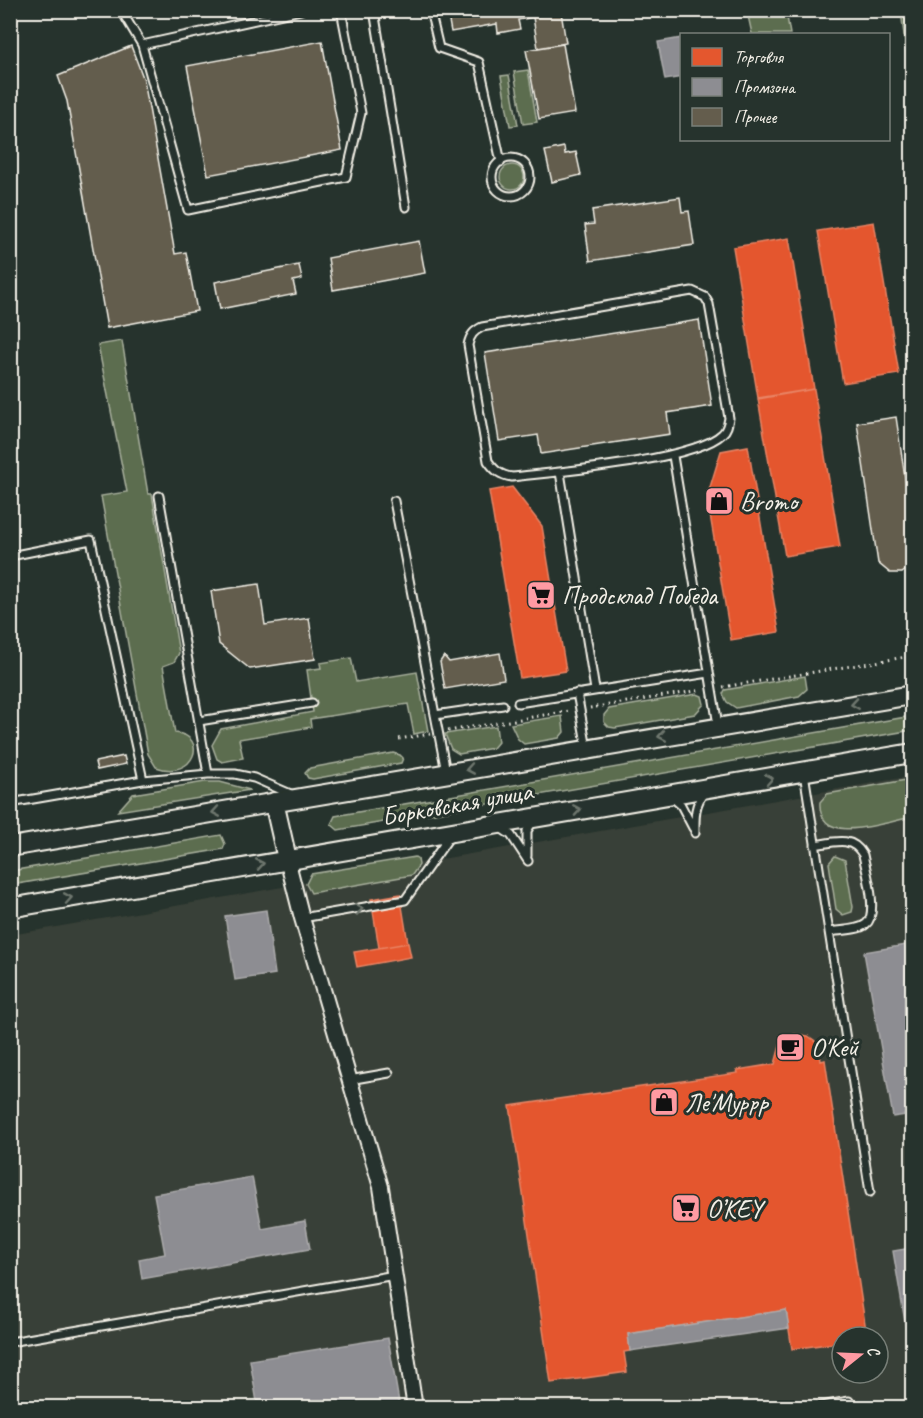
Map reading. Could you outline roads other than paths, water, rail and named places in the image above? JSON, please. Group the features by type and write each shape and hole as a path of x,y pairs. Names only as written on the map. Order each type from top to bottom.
{"main road":[{"name":"Борковская улица","path":"10,847 912,695"},
{"name":"Борковская улица","path":"10,908 487,824 706,790 912,753"},
{"path":"274,802 287,859"}],"street":[{"path":"287,859 302,918 381,1187 415,1407"}],"lane":[{"path":"121,10 142,45 188,210 346,177 361,113 341,10"},
{"path":"142,45 301,10"},
{"path":"374,10 406,207"},
{"path":"430,10 438,48 478,62 501,162"},
{"path":"510,158 518,159 527,167 528,184 520,193 510,196 495,188 492,175 495,166 501,162 510,158"},
{"path":"692,291 705,297 709,304 729,418 722,435 674,456 560,472 512,477 501,475 488,461 468,345 470,336 482,327 692,291"},
{"path":"674,456 718,726"},
{"path":"560,472 595,690"},
{"path":"159,496 208,774"},
{"path":"394,501 446,773"},
{"path":"10,556 91,540 143,780"},
{"path":"518,703 709,673"},
{"path":"577,693 587,749"},
{"path":"199,721 312,703"},
{"path":"435,715 503,705"},
{"path":"804,773 870,1192"},
{"path":"10,803 143,780 208,774 236,774 254,778 299,798"},
{"path":"670,796 681,806 695,833 694,816 698,801 706,790"},
{"path":"487,824 502,828 511,835 528,861 525,844 527,831 532,823 542,815"},
{"path":"302,918 405,900 454,830"},
{"path":"815,845 846,841 858,847 863,855 873,913 866,924 860,928 829,932"},
{"path":"349,1080 389,1073"},
{"path":"10,1342 394,1275"},
{"path":"810,1407 849,1401"}],"place":[{"name":"Bromo","path":"719,501"},
{"name":"Продсклад Победа","path":"541,595"},
{"name":"О'Кей","path":"790,1047"},
{"name":"Ле'Муррр","path":"664,1102"},
{"name":"O’KEY","path":"686,1208"}]}
